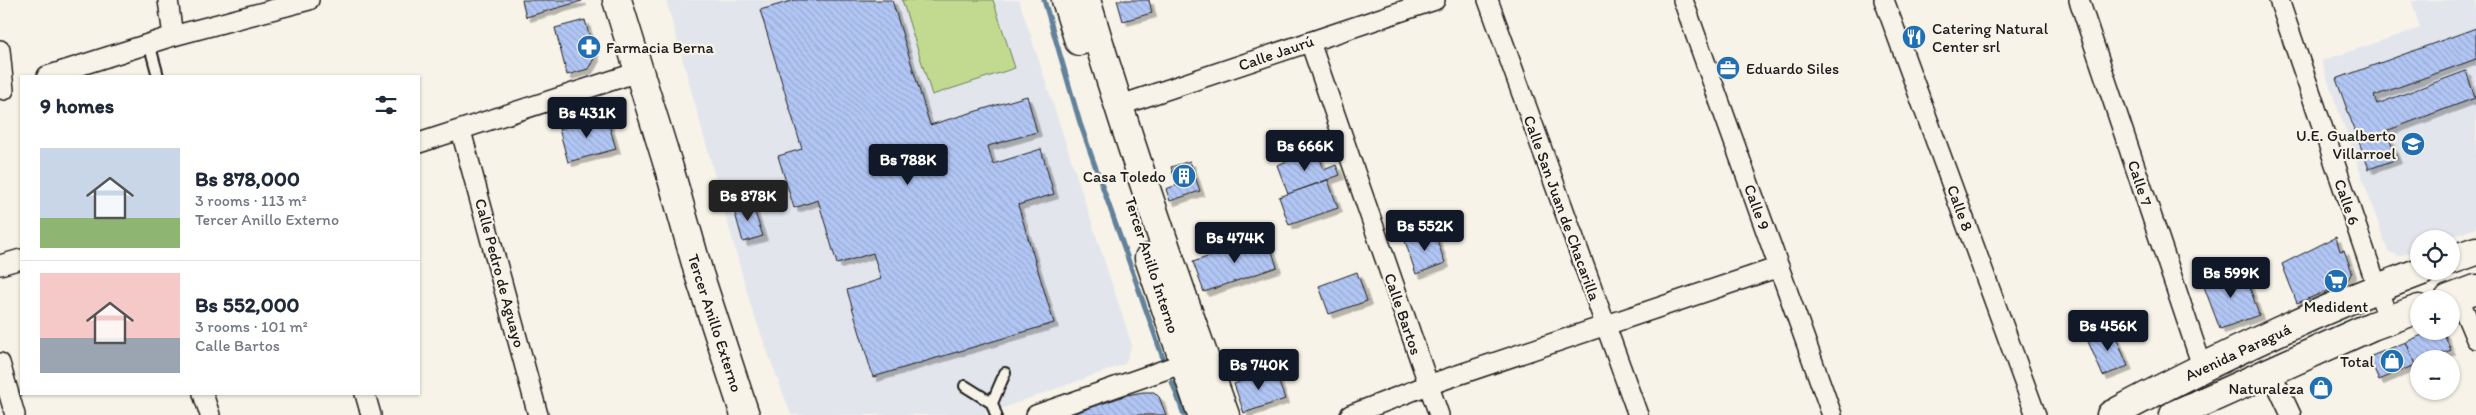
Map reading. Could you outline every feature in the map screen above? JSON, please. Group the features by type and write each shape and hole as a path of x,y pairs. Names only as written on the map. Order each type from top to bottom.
{"main road":[{"name":"Tercer Anillo Externo","path":"617,0 669,168 699,274 745,415"},
{"name":"Tercer Anillo Interno","path":"1066,0 1202,415"},
{"path":"1077,0 1116,124 1119,166"},
{"name":"Tercer Anillo Interno","path":"1086,0 1121,116 1172,267 1226,415"},
{"path":"1121,116 1138,192 1190,335 1189,351 1184,363 1198,371 1217,415"},
{"path":"2460,257 2476,251"},
{"name":"Avenida Paraguá","path":"2111,415 2202,366 2410,276"},
{"name":"Avenida Paraguá","path":"2174,415 2270,370 2388,319 2410,312"}],"street":[{"path":"168,0 173,36"},
{"path":"50,75 173,36 309,0"},
{"name":"Calle Jaurú","path":"1121,116 1310,42 1435,0"},
{"name":"Calle San Juan de Chacarilla","path":"1488,0 1638,415"},
{"name":"Calle 9","path":"1683,0 1832,415"},
{"name":"Calle 8","path":"1884,0 2036,415"},
{"name":"Calle 7","path":"2079,0 2202,366"},
{"name":"Calle 6","path":"2279,0 2376,289 2388,319"},
{"name":"Calle Bartos","path":"1310,42 1439,415"},
{"path":"0,50 8,89"},
{"path":"420,143 461,131 638,72"},
{"name":"Calle Pedro de Aguayo","path":"461,131 538,415"},
{"path":"0,265 20,259"},
{"path":"1350,415 1428,385 1779,267"},
{"path":"2461,294 2476,339"},
{"path":"0,363 15,415"},
{"path":"1036,415 1184,363"},
{"path":"2270,370 2291,415"},
{"path":"204,395 210,415"},
{"path":"365,395 371,415"}],"lane":[{"path":"149,43 158,75"},
{"path":"992,403 1005,372"},
{"path":"965,386 992,403 996,415"}],"shaded area":[{"path":"666,0 1019,0 1132,345 1125,364 984,415 791,415 752,310"},
{"name":"U.E. Gualberto Villarroel","path":"2411,0 2476,0 2476,228 2460,234 2460,230 2410,230 2410,252 2399,256 2388,251 2321,61 2420,28"}],"green space":[{"path":"902,0 993,0 1015,68 932,95"}],"building":[{"path":"522,0 582,0 582,1 526,17"},
{"path":"795,0 892,0 930,125 1027,96 1037,132 988,146 993,164 1041,149 1054,194 1018,205 1054,323 873,377 847,290 881,279 873,253 837,264 818,200 794,208 778,156 802,149 760,10"},
{"path":"1117,0 1149,0 1152,13 1123,21"},
{"path":"585,20 595,57 588,69 567,75 555,28"},
{"path":"2476,28 2476,59 2374,96 2377,104 2466,71 2475,98 2386,131 2397,159 2369,169 2336,79"},
{"path":"598,118 599,121 608,121 616,149 568,162 559,129"},
{"path":"1317,150 1324,170 1336,165 1340,175 1288,194 1277,165"},
{"name":"Casa Toledo","path":"1190,161 1200,191 1170,201 1166,189 1177,185 1171,167"},
{"path":"1328,180 1338,208 1289,225 1279,197"},
{"path":"751,201 763,236 743,242 733,206"},
{"path":"1434,231 1445,263 1416,274 1405,241"},
{"path":"1267,236 1277,267 1204,292 1193,262"},
{"path":"2336,237 2340,251 2344,250 2352,272 2348,280 2343,285 2297,303 2282,264"},
{"path":"2244,270 2259,315 2220,329 2203,284"},
{"path":"1357,272 1367,301 1329,314 1319,286"},
{"path":"2112,328 2128,366 2103,376 2087,339"},
{"path":"2411,340 2447,340 2451,350 2410,350 2410,352 2406,342"},
{"name":"Total","path":"2406,342 2410,352 2410,367 2379,380 2369,357"},
{"path":"1274,369 1285,399 1244,413 1234,384"},
{"path":"1154,392 1159,397 1166,415 1070,415 1127,395"}],"waterway":[{"path":"1044,0 1080,123 1164,361"},
{"path":"1172,382 1184,415"}],"place":[{"name":"Catering Natural Center srl","path":"1914,37"},
{"name":"Farmacia Berna","path":"589,47"},
{"name":"Eduardo Siles","path":"1728,68"},
{"name":"U.E. Gualberto Villarroel","path":"2413,144"},
{"name":"Casa Toledo","path":"1184,176"},
{"name":"Medident","path":"2336,281"},
{"name":"Total","path":"2392,361"},
{"name":"Naturaleza","path":"2321,388"}]}
